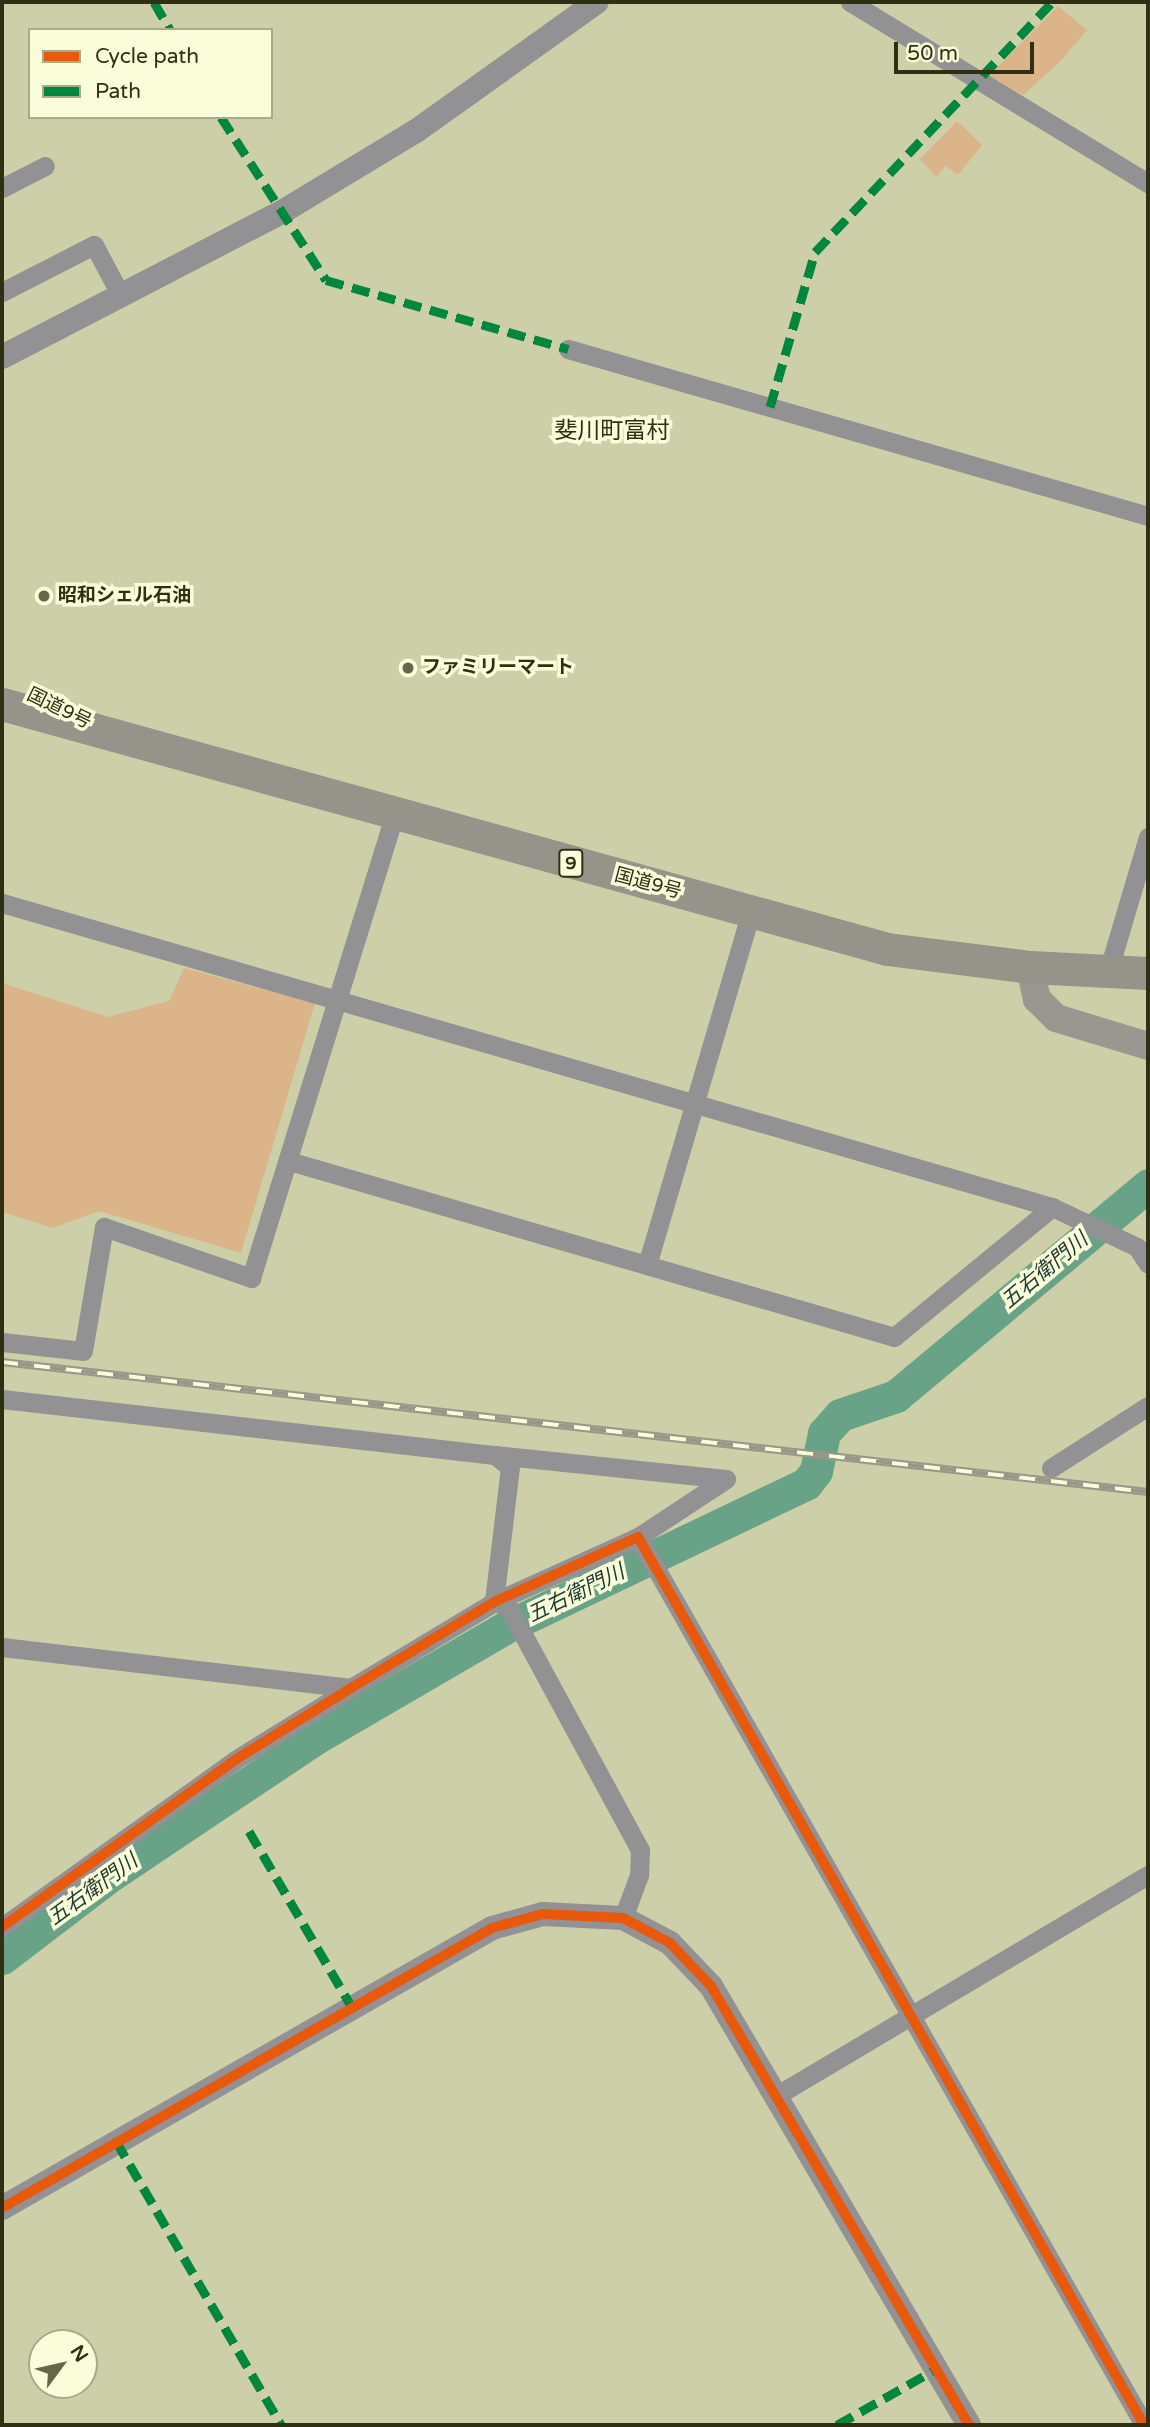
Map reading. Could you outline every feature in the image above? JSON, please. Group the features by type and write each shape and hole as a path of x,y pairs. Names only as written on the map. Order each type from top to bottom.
{"highway":[{"name":"国道9号","path":"2,682 115,737"},
{"name":"国道9号","path":"2,704 394,816 887,949 1030,967 1148,973"}],"main road":[{"path":"1030,967 1037,999 1056,1018 1148,1046"}],"street":[{"path":"2,357 282,212 416,131 597,2"},
{"path":"850,2 1148,183"},
{"path":"2,188 45,166"},
{"path":"2,292 94,245 121,296"},
{"path":"568,349 1148,516"},
{"path":"2,1342 83,1351 104,1227 250,1278 340,1002 394,816"},
{"path":"1108,972 1148,836"},
{"path":"2,903 340,1002 693,1100 1052,1207 1137,1247 1148,1264"},
{"path":"647,1265 693,1100 751,912"},
{"path":"289,1161 894,1337 1052,1207"},
{"path":"2,1399 726,1479 638,1536 495,1602 351,1688 235,1760 2,1927"},
{"path":"1051,1468 1148,1406"},
{"path":"495,1455 510,1467 495,1602"},
{"path":"638,1536 909,2017 1144,2425"},
{"path":"495,1602 507,1605 640,1850 639,1875 623,1918"},
{"path":"2,1647 351,1688"},
{"path":"779,2094 1148,1875"},
{"path":"2,2208 492,1928 543,1914 585,1911 623,1918 670,1943 711,1986 779,2094 969,2425"}],"shaded area":[{"path":"1058,6 1087,30 1061,61 1023,95 988,77"},
{"path":"957,121 982,145 958,175 946,166 936,177 920,159"},
{"path":"184,968 315,1003 241,1253 99,1211 53,1228 2,1212 2,983 108,1017 169,1001"}],"waterway":[{"name":"五右衛門川","path":"2,1958 111,1875 314,1739 508,1626 806,1484 816,1471 824,1433 840,1415 896,1396 1148,1185"}],"railway":[{"path":"2,1362 1148,1492"}],"marked path":[{"path":"154,2 169,28"},
{"path":"770,407 815,252 1052,2"},
{"path":"222,119 326,280 568,349"},
{"path":"249,1831 353,2009"},
{"path":"116,2141 281,2425"},
{"path":"837,2425 936,2369"}],"cycle path":[{"path":"2,1927 235,1760 351,1688 494,1602 638,1537 1144,2425"},
{"path":"2,2208 492,1928 543,1914 623,1918 670,1943 711,1986 969,2425"}],"place":[{"name":"昭和シェル石油","path":"44,596"},
{"name":"ファミリーマート","path":"408,668"}],"district":[{"name":"斐川町富村","path":"612,431"}]}
